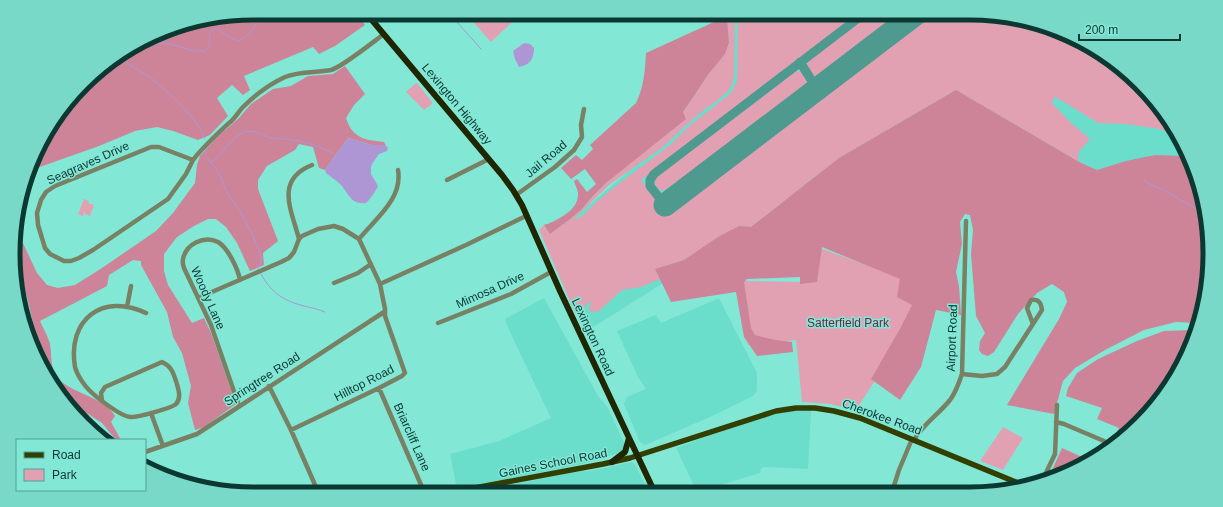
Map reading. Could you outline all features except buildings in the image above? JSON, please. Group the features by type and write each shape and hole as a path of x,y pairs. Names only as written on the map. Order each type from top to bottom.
{"highway":[{"path":"372,20 384,34"},
{"name":"Lexington Highway","path":"384,34 489,159 514,192"},
{"name":"Lexington Road","path":"514,192 550,272 652,487"},
{"path":"612,462 624,452 629,438"}],"main road":[{"name":"Cherokee Road","path":"637,456 776,410 815,408 860,418 1017,482"},
{"name":"Gaines School Road","path":"484,487 637,456"}],"street":[{"name":"Seagraves Drive","path":"193,160 159,147 151,147 51,189 46,192 41,200 37,213 38,225 45,248 50,254 64,261 72,261 93,250 168,198 182,180 193,160 214,136 230,123 242,108 260,92 286,76 332,70 355,56 384,34"},
{"name":"Jail Road","path":"514,192 555,167 574,150 582,137 581,125 584,109"},
{"path":"447,180 489,159"},
{"path":"299,239 290,209 288,192 290,185 301,169 312,165"},
{"path":"198,298 289,258 294,252 299,239 302,236 318,229 330,226 343,229 359,239 394,197 397,188 398,170"},
{"path":"380,284 526,216"},
{"name":"Airport Road","path":"894,487 899,470 913,440 950,401 955,393 962,374 966,221"},
{"name":"Hilltop Road","path":"291,430 379,388 402,376 405,372 384,312 385,309 380,284 372,264 359,239"},
{"name":"Woody Lane","path":"239,406 211,325 184,268 182,262 185,254 197,242 211,240 219,243 224,247 239,274 240,280"},
{"path":"334,283 358,273 372,264"},
{"name":"Mimosa Drive","path":"438,324 511,294 550,272"},
{"path":"127,307 131,286"},
{"path":"962,374 982,376 997,374 1005,367 1033,324 1042,310 1042,305 1035,299 1031,300 1027,308 1033,324"},
{"path":"102,401 101,393 105,387 162,362 168,365 172,370 179,389 178,400 175,406 136,417 129,417 121,414 102,401 90,391 83,383 76,370 74,356 77,336 85,320 91,314 100,308 111,306 127,307 146,313"},
{"name":"Springtree Road","path":"146,452 197,434 384,312"},
{"path":"269,386 291,430 316,487"},
{"name":"Briarcliff Lane","path":"379,388 422,487"},
{"path":"1045,475 1055,454 1057,405"},
{"path":"151,413 163,446"},
{"path":"1056,422 1107,442"}],"shaded area":[{"path":"238,20 362,20 365,25 335,46 319,54 313,47 244,76 250,90 243,95 232,85 217,98 228,116 210,135 198,140 157,127 135,131 99,146 37,168 35,170 44,150 59,124 88,88 111,68 150,44 178,32 208,24"},
{"path":"718,20 727,20 729,43 725,54 708,75 683,112 686,119 606,183 582,209 550,234 544,225 568,213 575,204 578,190 574,181 577,179 587,192 596,184 585,169 571,179 561,168 576,155 582,160 593,149 590,145 636,103 639,97 645,72 646,53"},
{"path":"730,20 985,20 1015,24 1045,32 1073,44 1112,68 1135,88 1155,111 1172,137 1190,176 1090,174 956,98 592,328 552,236 730,86"},
{"path":"524,43 530,44 534,48 533,55 529,63 519,67 513,51"},
{"path":"345,66 365,94 354,105 346,118 354,132 362,138 384,142 386,146 372,145 348,138 325,170 319,168 313,147 299,144 295,150 267,166 258,180 258,189 278,241 263,253 264,265 250,271 237,243 226,227 216,219 208,219 177,237 164,254 164,271 168,285 192,323 204,318 211,333 236,404 204,427 195,430 188,403 191,386 182,353 173,337 167,312 141,265 141,261 133,260 109,275 107,286 40,321 50,344 52,367 55,376 72,388 104,404 110,410 115,416 111,422 120,439 115,439 102,423 79,408 68,396 51,370 44,357 37,342 20,267 20,235 37,273 47,285 58,288 75,285 156,231 173,213 195,183 197,165 200,156 217,137 239,118 251,104 273,89 291,86 308,76 333,74"},
{"path":"956,90 1079,162 1097,170 1126,161 1155,155 1182,156 1191,178 1199,208 1203,238 1203,269 1199,299 1193,323 1176,322 1144,330 1105,350 1075,368 1063,381 1054,414 1007,405 1059,319 1067,302 1064,292 1052,284 1037,293 1018,314 994,352 988,356 982,354 979,350 980,341 985,333 976,316 971,254 973,230 970,215 965,214 960,222 962,244 956,272 959,286 961,315 936,310 921,367 900,400 871,379 912,305 897,297 900,279 822,247 817,282 800,284 800,277 747,279 744,282 751,328 755,335 792,342 793,352 757,356 744,337 736,292 671,302 655,269 684,260 718,237 739,226 751,227 839,158"},
{"path":"348,138 372,145 382,145 388,147 387,151 379,154 372,164 371,174 378,186 366,203 354,201 341,185 326,173 325,170"},
{"path":"544,298 598,396 608,408 625,445 622,452 582,464 467,487 457,487 450,454 499,441 551,418 505,319"},
{"path":"717,299 720,300 757,373 757,391 753,396 710,417 645,445 640,442 624,404 627,397 646,389 638,377 617,331 656,315 661,323"},
{"path":"1191,330 1172,370 1155,396 1135,419 1114,437 1119,428 1097,419 1102,408 1066,396 1068,388 1077,373 1098,359 1137,341 1164,331"},
{"path":"811,410 808,469 766,467 761,468 760,473 714,487 695,487 676,448 721,431 784,411"},
{"path":"1062,448 1083,457 1073,463 1051,472"},
{"path":"632,462 635,464 646,487 505,487 576,472 596,470"}],"green space":[{"path":"471,20 515,20 491,42"},
{"path":"727,20 735,20 734,77 730,89 684,127 663,147 609,185 574,219 582,216 613,188 670,145 689,126 731,93 737,77 738,20 852,20 641,180 668,215 693,197 696,190 920,20 985,20 1015,24 1045,32 1073,44 1112,68 1135,88 1155,111 1170,134 1160,129 1126,124 1098,123 1054,97 1052,103 1071,123 1090,139 1078,153 1079,162 956,90 839,158 751,227 739,226 684,260 655,269 660,279 641,287 622,290 599,311 591,312 589,310 591,300 581,311 575,313 539,230 544,225 550,234 569,220 582,209 606,183 683,112 708,75 725,54 729,43"},
{"path":"862,20 895,20 822,76 814,76 808,71 807,66 809,60"},
{"path":"796,71 804,74 808,82 806,88 690,177 682,178 663,191 657,188 654,181 657,175"},
{"path":"417,83 432,102 432,104 424,110 406,92"},
{"path":"84,199 89,201 88,203 94,205 90,216 85,214 85,211 83,216 78,214"},
{"name":"Satterfield Park","path":"814,246 902,278 924,305 856,410 830,404 802,402 796,340 748,345 741,281 811,282"},
{"path":"1003,427 1023,438 1003,470 980,461"}],"waterway":[{"path":"143,48 164,43 194,51 205,51 208,47 209,36 212,31 216,29 239,41 253,30 257,20"},
{"path":"455,20 481,49"},
{"path":"123,59 152,79 174,98 190,115 202,131 205,139"},
{"path":"211,162 219,156 229,143 237,136 249,131 257,132 271,138 304,142 336,155"},
{"path":"209,146 206,149 206,157 219,173 227,193 240,211 253,236 262,258 257,267 258,269"},
{"path":"1144,181 1167,192 1199,211"},
{"path":"261,274 268,285 285,299 325,312"}],"taxiway":[{"path":"665,205 650,186 650,180 654,174 856,20"},
{"path":"800,62 817,89"}],"runway":[{"path":"665,205 908,20"}]}
